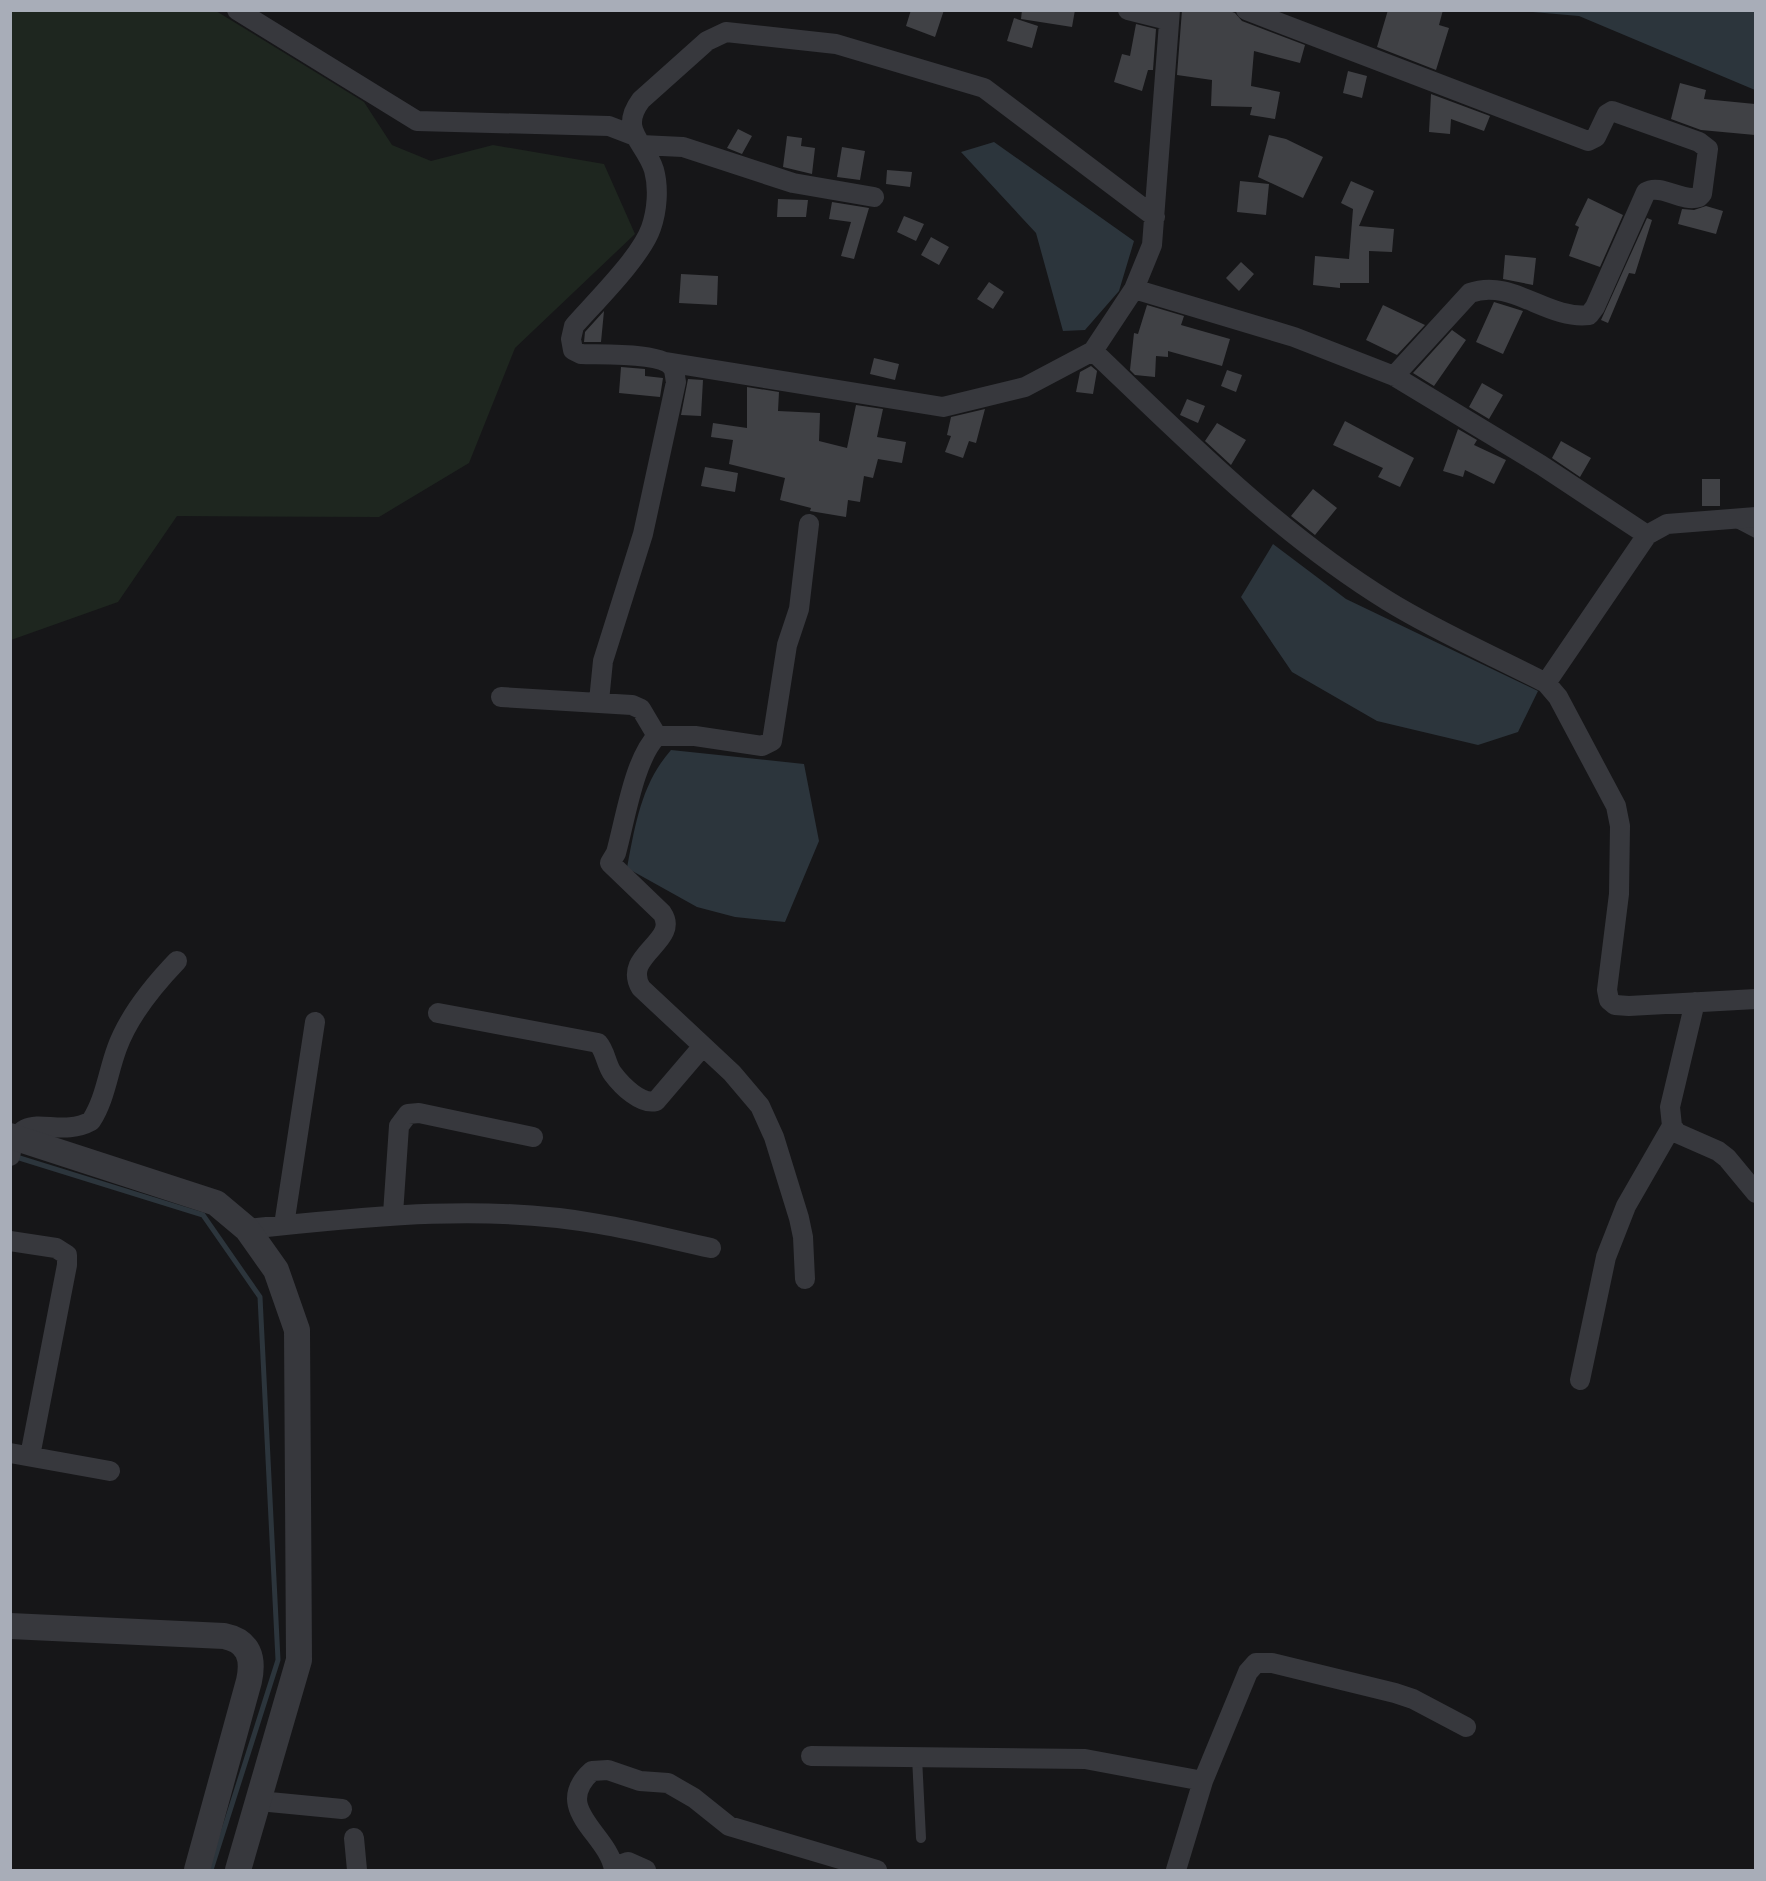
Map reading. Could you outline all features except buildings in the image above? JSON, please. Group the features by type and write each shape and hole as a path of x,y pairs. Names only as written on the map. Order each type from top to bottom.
{"street":[{"path":"237,10 417,121 609,126 638,141 683,147 793,183 874,197"},
{"path":"1128,10 1169,15 1155,217 1152,245 1134,289 1093,351 1025,387 943,407 653,358 581,354 573,350 571,339 574,326 642,245 651,230 657,181 653,166 638,141 631,122 633,111 641,100 707,40 726,32 836,44 984,88 1155,217"},
{"path":"1246,10 1588,141 1596,137 1607,114 1612,111 1699,142 1708,149 1702,194 1699,197 1690,198 1654,189 1644,194 1595,307 1589,315 1568,314 1497,289 1483,288 1470,293 1394,376"},
{"path":"1134,289 1294,337 1394,376 1416,387 1541,465 1647,535"},
{"path":"1093,351 1213,466 1304,542 1388,602 1546,683 1558,697 1609,790 1618,816 1619,894 1607,990 1609,1000 1616,1005 1629,1006 1755,999"},
{"path":"599,701 603,661 644,534 676,382 673,369 666,362"},
{"path":"1546,683 1647,535 1667,524 1755,517"},
{"path":"657,736 695,736 762,746 772,741 787,645 799,609 809,524"},
{"path":"501,697 599,701 639,708 657,736"},
{"path":"657,736 639,769 616,853 610,863 662,913 666,920 663,933 638,965 637,980 642,988 746,1087 765,1116 804,1237 805,1278"},
{"path":"177,961 157,981 130,1020 116,1049 91,1121 62,1129 31,1126 19,1131 12,1143 216,1203 248,1229 276,1270 297,1330 298,1660 238,1870"},
{"path":"1695,1002 1670,1107 1672,1126 1677,1133 1718,1151 1727,1158 1755,1193"},
{"path":"438,1013 598,1044 613,1074 642,1101 648,1103 656,1101 703,1046"},
{"path":"284,1226 315,1022"},
{"path":"393,1214 399,1126 408,1114 419,1113 533,1137"},
{"path":"1580,1380 1606,1257 1626,1206 1672,1126"},
{"path":"248,1229 393,1214 495,1214 598,1223 711,1248"},
{"path":"10,1241 56,1248 67,1255 30,1455"},
{"path":"10,1453 110,1471"},
{"path":"10,1626 224,1636 240,1641 249,1652 252,1666 249,1681 197,1870"},
{"path":"1176,1870 1203,1781 1248,1672 1260,1662 1395,1693 1413,1699 1466,1727"},
{"path":"811,1756 1085,1759 1203,1781"},
{"path":"646,1870 628,1862 614,1869 607,1851 578,1809 580,1787 592,1770 608,1770 640,1781 668,1783 688,1793 729,1826 877,1870"},
{"path":"259,1801 342,1809"},
{"path":"354,1838 357,1870"}],"lane":[{"path":"1730,519 1755,533"},
{"path":"917,1757 921,1838"}],"shaded area":[{"path":"10,11 216,11 364,102 392,145 431,161 493,145 604,164 635,234 515,348 469,463 379,517 177,516 118,602 11,640"},
{"path":"1522,11 1755,11 1755,90 1579,16"},
{"path":"994,142 1134,241 1119,291 1085,330 1063,331 1036,233 961,152"},
{"path":"1273,544 1346,599 1538,691 1518,732 1478,745 1377,721 1292,672 1241,597"},
{"path":"671,750 804,764 819,841 785,922 735,917 697,907 627,868 646,791"}],"waterway":[{"path":"13,1156 203,1215 260,1297 278,1660 211,1870"}]}
